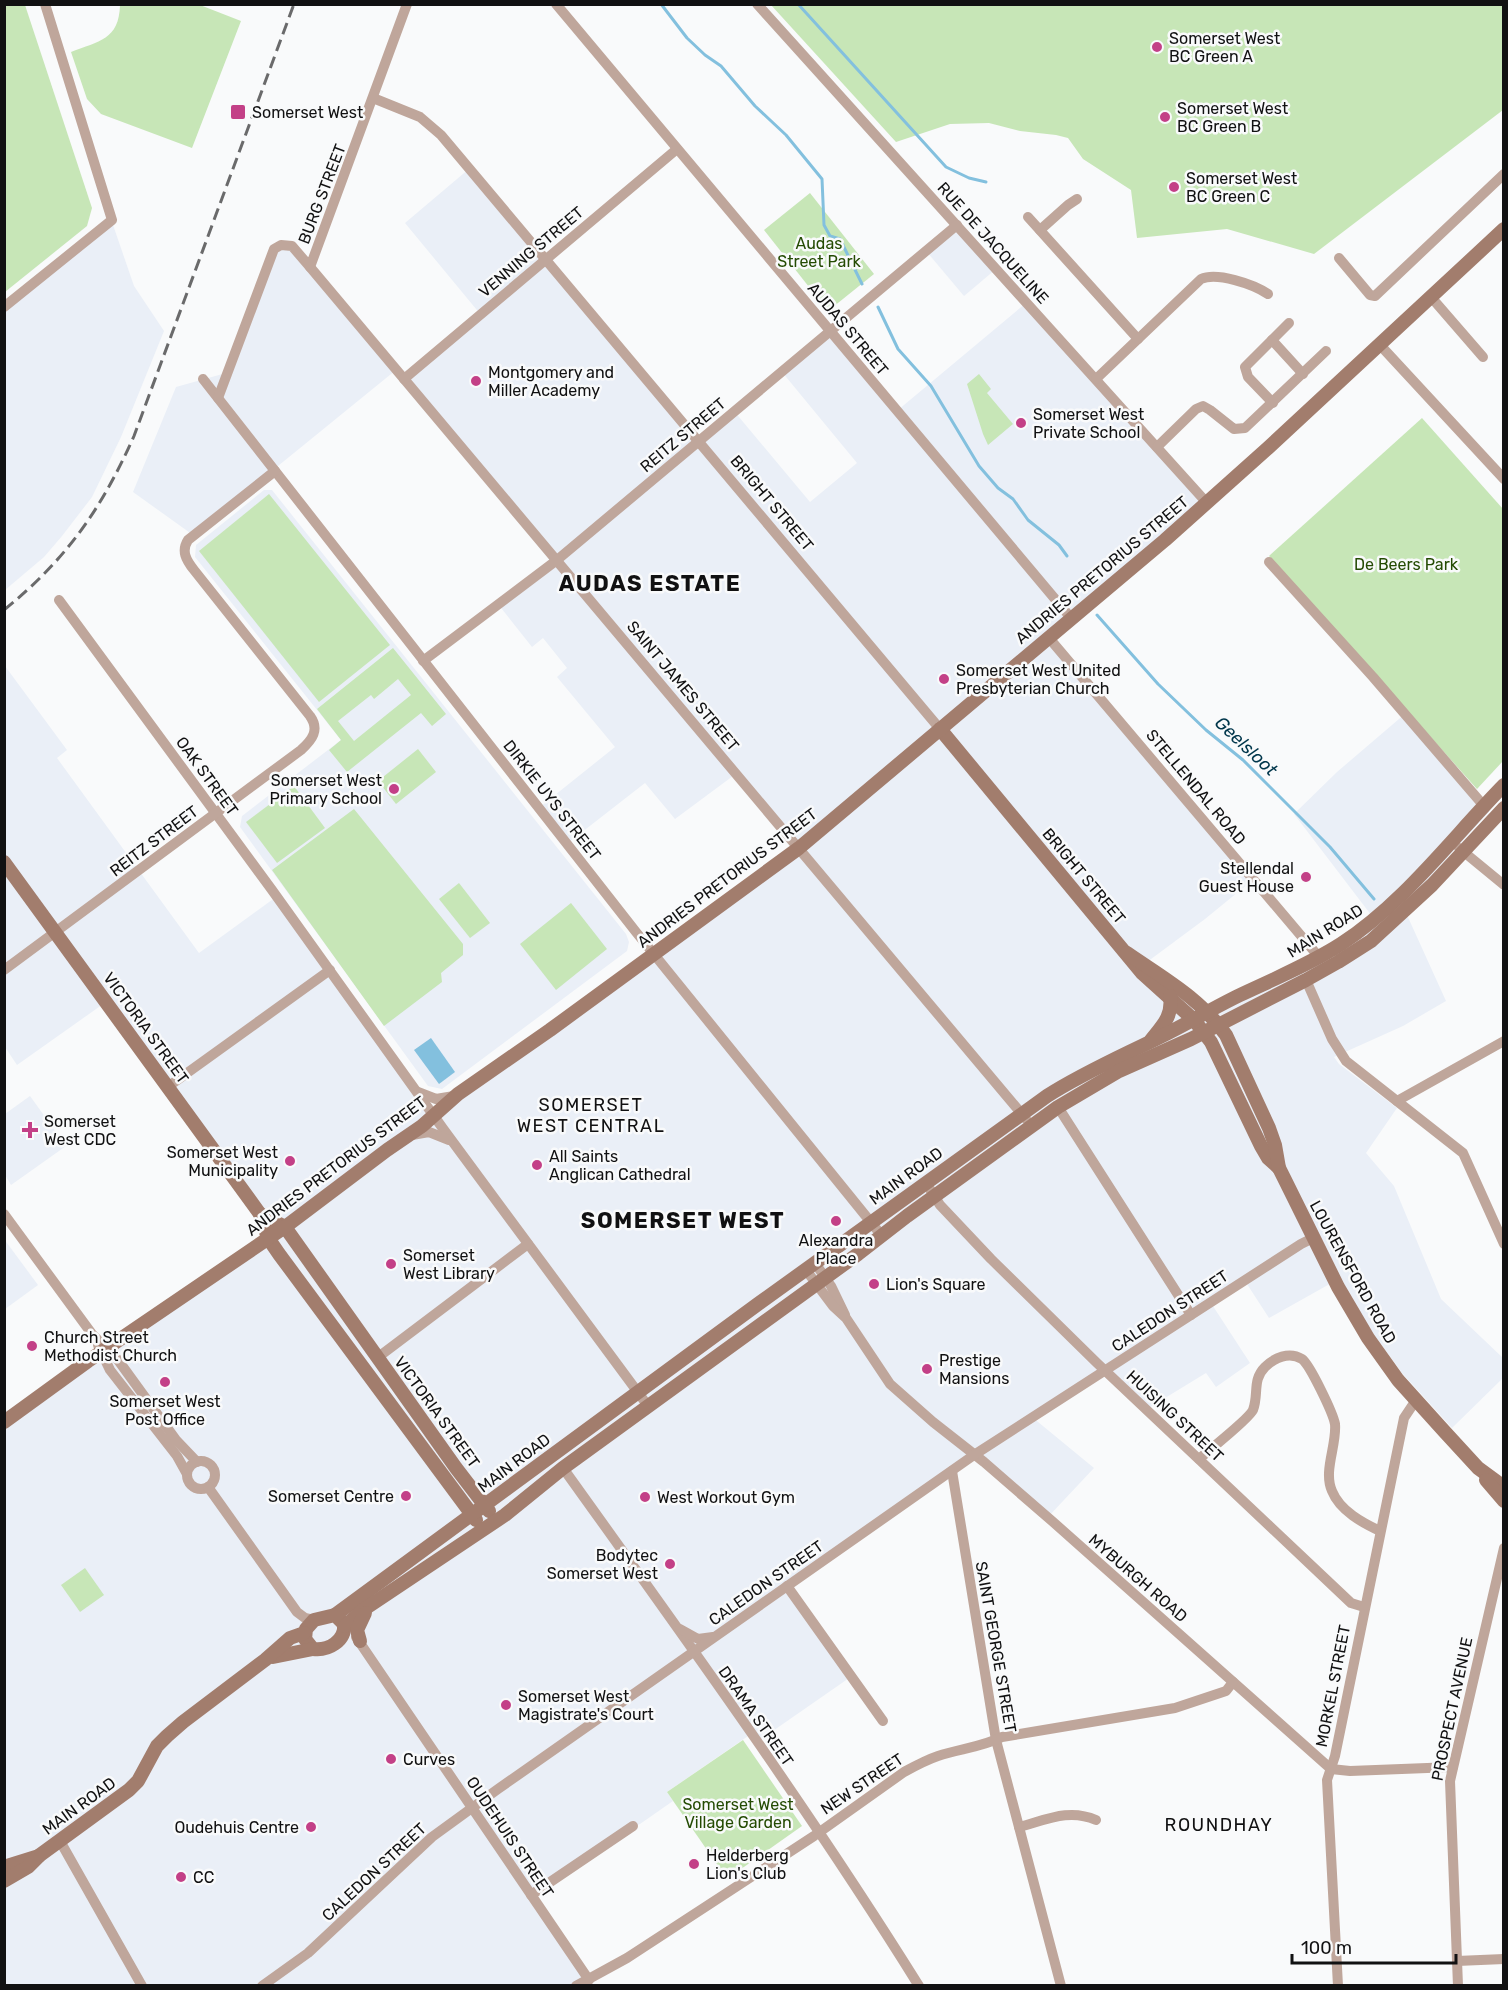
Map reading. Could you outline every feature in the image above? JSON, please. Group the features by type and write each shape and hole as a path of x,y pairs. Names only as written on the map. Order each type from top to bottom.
{"main road":[{"name":"ANDRIES PRETORIUS STREET","path":"4,1422 104,1350 285,1227 407,1137 454,1096 550,1030 799,848 1207,503 1503,231"},
{"name":"BRIGHT STREET","path":"940,729 1142,973 1170,996 1204,1032"},
{"name":"MAIN ROAD","path":"335,1615 1022,1114 1073,1080 1319,957 1362,929 1389,907 1503,785"},
{"name":"MAIN ROAD","path":"345,1626 363,1610 496,1520 563,1468 1058,1107 1119,1071 1204,1032 1306,980 1371,941 1410,907 1503,808"},
{"name":"VICTORIA STREET","path":"4,862 260,1214 268,1238 483,1529"},
{"name":"BRIGHT STREET","path":"1127,953 1178,987 1208,1012 1218,1024"},
{"path":"1148,1044 1170,1014 1170,996"},
{"name":"LOURENSFORD ROAD","path":"1218,1024 1226,1035 1269,1128 1279,1168 1342,1294 1368,1338 1416,1400 1484,1473 1503,1501"},
{"name":"LOURENSFORD ROAD","path":"1204,1032 1261,1146 1268,1158 1279,1168"},
{"name":"VICTORIA STREET","path":"260,1214 285,1227 377,1358 496,1520"},
{"path":"1484,1473 1503,1481"},
{"name":"LOURENSFORD ROAD","path":"1484,1473 1503,1486"},
{"path":"363,1647 357,1630 359,1623 375,1603"},
{"path":"335,1615 343,1621 344,1634 328,1648 313,1649 306,1642 304,1633 314,1620 335,1615"},
{"name":"MAIN ROAD","path":"5,1881 28,1868 40,1856 129,1790 138,1780 157,1746 167,1736 290,1638 304,1633"},
{"name":"MAIN ROAD","path":"265,1660 281,1654 313,1649"},
{"name":"MAIN ROAD","path":"6,1865 40,1856"},
{"path":"5,1881 9,1872 6,1865"}],"street":[{"path":"4,307 112,220 45,4"},
{"name":"BURG STREET","path":"218,398 274,249 281,244 292,246 310,267 407,4"},
{"name":"AUDAS STREET","path":"555,4 1071,618"},
{"name":"RUE DE JACQUELINE","path":"757,4 1207,503"},
{"name":"BRIGHT STREET","path":"374,98 411,113 433,126 940,729"},
{"name":"VENNING STREET","path":"404,379 677,149"},
{"path":"1340,258 1370,296 1375,296 1503,174"},
{"path":"1040,230 1077,199"},
{"path":"1028,217 1138,339"},
{"name":"REITZ STREET","path":"423,660 557,560 957,225"},
{"name":"SAINT JAMES STREET","path":"310,267 1032,1126"},
{"path":"1096,379 1197,282 1205,277 1214,276 1254,286 1268,294"},
{"path":"1431,297 1483,357"},
{"path":"1273,404 1248,377 1245,369 1246,364 1289,323"},
{"path":"1272,340 1303,374"},
{"path":"1380,345 1503,479"},
{"path":"1156,447 1200,407 1206,407 1231,428 1237,430 1245,428 1273,404 1326,351"},
{"name":"DIRKIE UYS STREET","path":"203,379 655,954 882,1236"},
{"name":"REITZ STREET","path":"4,970 310,742 315,731 315,724 310,716 194,570 184,552 188,540 275,471"},
{"path":"1269,562 1373,677 1484,806"},
{"name":"OAK STREET","path":"59,600 216,813 433,1115 648,1406"},
{"name":"STELLENDAL ROAD","path":"1049,638 1319,957"},
{"path":"1452,842 1503,885"},
{"path":"169,1086 330,970"},
{"path":"1306,980 1342,1056 1463,1153 1503,1244"},
{"path":"1397,1101 1503,1041"},
{"path":"415,1090 436,1099 454,1096"},
{"path":"1058,1107 1191,1315"},
{"name":"OAK STREET","path":"407,1137 421,1133 436,1134 443,1136 456,1146"},
{"name":"HUISING STREET","path":"926,1183 933,1197 991,1259 1105,1370 1351,1603 1365,1608"},
{"path":"4,1214 104,1350 110,1370 177,1456 187,1474 189,1483 201,1490 214,1481 214,1470 208,1463 197,1462 190,1466 187,1474"},
{"name":"CALEDON STREET","path":"262,1986 308,1953 432,1837 974,1455 1313,1238"},
{"path":"377,1358 528,1244"},
{"name":"MYBURGH ROAD","path":"811,1267 820,1281 840,1302 846,1318 890,1384 1052,1521 1331,1769"},
{"path":"104,1350 118,1360 176,1440 197,1462"},
{"path":"1199,1459 1252,1412 1256,1397 1256,1380 1265,1367 1279,1357 1292,1355 1303,1360 1324,1395 1335,1423 1329,1480 1332,1493 1359,1521 1380,1531"},
{"name":"MORKEL STREET","path":"1338,1986 1327,1780 1404,1418 1416,1400"},
{"name":"DRAMA STREET","path":"563,1468 851,1878 919,1986"},
{"name":"SAINT GEORGE STREET","path":"952,1471 996,1740 1060,1986"},
{"path":"208,1487 297,1612 305,1618 314,1620"},
{"name":"PROSPECT AVENUE","path":"1458,1986 1449,1792 1503,1548"},
{"path":"787,1586 883,1720"},
{"name":"OUDEHUIS STREET","path":"345,1626 352,1631 589,1980"},
{"path":"675,1626 689,1636 698,1639 716,1636"},
{"name":"OUDEHUIS STREET","path":"339,1640 350,1641 363,1647"},
{"name":"NEW STREET","path":"576,1986 627,1958 919,1764 940,1755 1002,1737 1175,1708 1226,1691 1233,1682"},
{"path":"1331,1769 1350,1771 1453,1767"},
{"path":"1019,1827 1075,1813 1096,1820"},
{"path":"531,1895 633,1826"},
{"path":"60,1841 142,1986"},
{"path":"1457,1961 1503,1959"}],"shaded area":[{"path":"470,168 698,441 734,411 810,502 857,463 782,372 831,331 898,410 1026,303 1206,503 1051,636 1254,879 1143,965 1209,1017 1336,956 1378,924 1294,814 1337,772 1406,713 1489,812 1402,904 1446,1001 1403,1026 1334,1057 1339,1064 1397,1108 1366,1153 1394,1186 1441,1299 1503,1358 1503,1378 1452,1428 1402,1373 1335,1281 1269,1318 1245,1281 1211,1303 1250,1363 1216,1387 1206,1373 1147,1409 1104,1370 1032,1417 1094,1468 1048,1517 974,1455 787,1586 852,1676 757,1742 751,1734 667,1792 673,1801 531,1895 589,1980 576,1985 5,1985 4,1423 277,1234 106,1002 17,1065 5,1047 5,666 67,750 57,758 199,953 276,897 433,1116 800,848 737,773 675,819 645,783 568,843 540,807 615,747 557,677 567,668 543,638 532,647 498,604 558,560 404,379 481,315 405,223"},
{"path":"112,222 134,286 164,331 121,437 92,497 44,557 5,590 5,307"},
{"path":"958,226 996,269 964,296 927,252"},
{"path":"285,244 396,370 193,535 133,492 176,387 226,373 271,253"},
{"name":"Somerset West Primary School","path":"264,490 272,490 626,934 629,942 627,951 442,1089 428,1086 240,827 242,816 341,740 195,557 196,545"},
{"name":"Somerset West CDC","path":"30,1096 66,1146 11,1185 5,1175 5,1114"},
{"path":"4,1239 38,1285 5,1309 4,1309"}],"green space":[{"path":"5,4 25,5 92,208 87,226 5,292"},
{"path":"120,5 200,5 241,21 192,148 101,114 87,99 71,52 106,38 116,26"},
{"path":"771,5 1503,5 1503,110 1314,254 1227,229 1137,238 1131,190 1083,159 1068,138 1020,131 989,123 950,124 896,142"},
{"name":"Audas Street Park","path":"810,193 874,274 828,311 764,230"},
{"path":"979,374 991,389 987,393 1013,424 988,445 967,384"},
{"name":"De Beers Park","path":"1422,418 1503,509 1503,761 1477,789 1269,556"},
{"path":"269,494 390,645 319,702 199,551"},
{"path":"393,648 446,714 432,726 421,713 347,772 329,750 341,740 317,709","holes":["398,679 411,695 354,741 338,721 371,695 374,699"]},
{"path":"418,749 436,772 396,804 378,781"},
{"path":"294,786 325,828 277,863 246,822"},
{"path":"354,809 463,944 463,955 441,973 442,982 384,1026 272,870"},
{"path":"459,883 490,923 470,938 439,899"},
{"path":"571,903 607,949 556,990 520,944"},
{"path":"85,1568 104,1595 80,1612 61,1585"},
{"name":"Somerset West Village Garden","path":"743,1740 802,1826 727,1879 667,1792"}],"water":[{"path":"431,1038 455,1072 439,1084 414,1050"}],"waterway":[{"path":"661,4 687,38 721,66 755,106 786,135 822,179 824,225 830,236 840,239 862,284"},
{"path":"798,4 946,167 969,178 986,182"},
{"path":"878,307 898,349 931,386 979,466 998,488 1013,499 1028,520 1059,545 1067,556"},
{"name":"Geelsloot","path":"1097,615 1158,684 1206,730 1243,760 1330,847 1374,899"}],"railway":[{"path":"4,610 46,571 81,531 122,462 134,436 294,4"}],"place":[{"name":"Somerset West BC Green A","path":"1157,47"},
{"name":"Somerset West","path":"238,112"},
{"name":"Somerset West BC Green B","path":"1165,117"},
{"name":"Somerset West BC Green C","path":"1174,187"},
{"name":"Montgomery and Miller Academy","path":"476,381"},
{"name":"Somerset West Private School","path":"1021,423"},
{"name":"Somerset West United Presbyterian Church","path":"944,679"},
{"name":"Somerset West Primary School","path":"394,789"},
{"name":"Stellendal Guest House","path":"1306,877"},
{"name":"Somerset West CDC","path":"30,1130"},
{"name":"Somerset West Municipality","path":"290,1161"},
{"name":"All Saints Anglican Cathedral","path":"537,1165"},
{"name":"Alexandra Place","path":"836,1221"},
{"name":"Somerset West Library","path":"391,1264"},
{"name":"Lion's Square","path":"874,1284"},
{"name":"Church Street Methodist Church","path":"32,1346"},
{"name":"Prestige Mansions","path":"927,1369"},
{"name":"Somerset West Post Office","path":"165,1382"},
{"name":"Somerset Centre","path":"406,1496"},
{"name":"West Workout Gym","path":"645,1497"},
{"name":"Bodytec Somerset West","path":"670,1564"},
{"name":"Somerset West Magistrate's Court","path":"506,1705"},
{"name":"Curves","path":"391,1759"},
{"name":"Oudehuis Centre","path":"311,1827"},
{"name":"Helderberg Lion's Club","path":"694,1864"},
{"name":"CC","path":"181,1877"}],"district":[{"name":"AUDAS ESTATE","path":"650,583"},
{"name":"SOMERSET WEST CENTRAL","path":"591,1115"},
{"name":"SOMERSET WEST","path":"683,1220"},
{"name":"ROUNDHAY","path":"1219,1825"}]}
